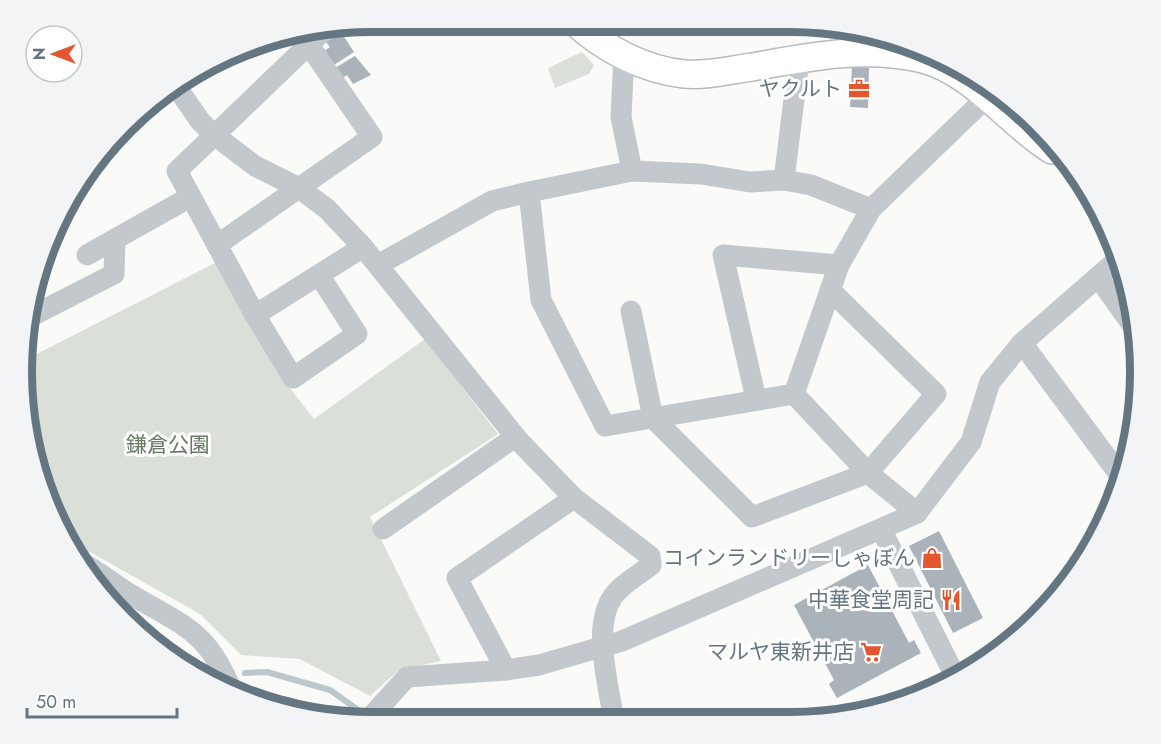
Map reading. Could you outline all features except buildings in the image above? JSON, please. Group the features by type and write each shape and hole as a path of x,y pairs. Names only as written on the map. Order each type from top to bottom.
{"main road":[{"path":"587,32 624,55 645,64 685,74 714,73 834,52 897,54 925,60"}],"street":[{"path":"318,36 213,134 177,171 255,315 293,378 357,334 319,274"},
{"path":"217,245 372,137 309,45"},
{"path":"624,55 621,117 632,171"},
{"path":"784,180 799,58"},
{"path":"180,91 200,121 213,134 255,166 299,188 327,209 378,265 515,437 574,498 650,556 651,565 612,597 605,614 602,645 613,712"},
{"path":"794,394 839,265 871,209 998,103"},
{"path":"378,265 492,201 632,171 701,174 750,182 784,180 811,185 871,209"},
{"path":"529,192 541,300 604,426 794,394"},
{"path":"87,255 190,197"},
{"path":"37,314 114,274 115,241"},
{"path":"255,315 363,247"},
{"path":"756,399 723,255 839,265"},
{"path":"375,712 407,677 506,670 539,665 622,641 917,513 971,442 990,382 1022,343 1112,265"},
{"path":"1098,277 1124,314"},
{"path":"631,310 653,418 752,517 868,473 936,394 831,290"},
{"path":"1022,343 1115,469"},
{"path":"794,394 868,473 917,513"},
{"path":"383,529 515,437"},
{"path":"506,670 457,578 574,498"},
{"path":"881,529 952,671"},
{"path":"98,573 165,612 200,636 222,665 228,680"}],"green space":[{"path":"582,52 594,65 589,74 555,88 548,68"},
{"name":"鎌倉公園","path":"217,262 275,369 314,419 425,339 498,434 370,517 441,661 399,670 370,696 300,659 241,655 200,614 80,546 57,502 43,460 34,416 32,356"}],"waterway":[{"path":"245,673 267,672 330,690 361,712"}],"place":[{"name":"ヤクルト","path":"859,89"},
{"name":"コインランドリーしゃぼん","path":"932,558"},
{"name":"中華食堂周記","path":"951,600"},
{"name":"マルヤ東新井店","path":"871,652"}]}
